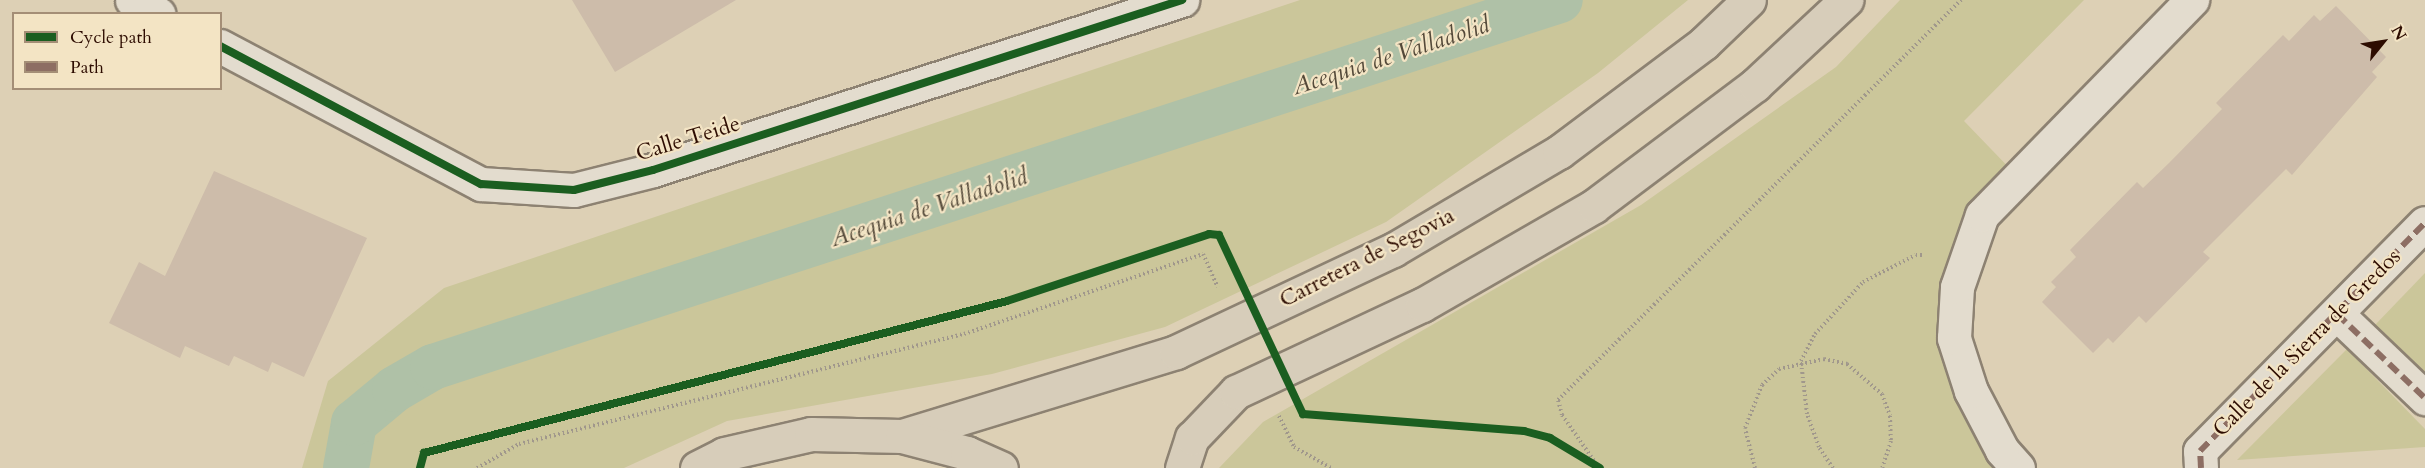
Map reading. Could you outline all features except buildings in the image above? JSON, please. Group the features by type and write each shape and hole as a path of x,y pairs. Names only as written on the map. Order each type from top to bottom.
{"main road":[{"name":"Carretera de Segovia","path":"902,436 1176,352 1393,250 1558,152 1704,43 1749,0"},
{"path":"1182,468 1192,438 1236,392 1422,305 1594,206 1755,86 1846,0"},
{"path":"697,468 723,454 811,434 902,436 967,453 1001,468"}],"street":[{"path":"132,0 155,12"},
{"name":"Calle Teide","path":"222,47 481,184 574,190 653,170 1182,0"},
{"path":"2018,468 2002,450 1971,391 1954,338 1957,287 1982,215 2192,0"},
{"name":"Calle de la Sierra de Gredos","path":"2201,468 2200,451 2425,223"},
{"path":"2337,314 2425,398"}],"path":[{"path":"1599,468 1562,416 1558,400 1961,0"},
{"path":"477,468 519,444 964,334 1203,254 1224,298"},
{"path":"1833,468 1819,447 1807,414 1801,361 1815,334 1863,282 1916,255 1967,258"},
{"path":"1755,468 1745,428 1750,405 1779,369 1801,361 1824,358 1847,364 1882,394 1890,416 1892,441 1882,468"},
{"path":"1279,415 1294,447 1331,468"},
{"path":"1579,455 1599,468"}],"shaded area":[{"path":"1300,0 1688,0 1598,73 1386,222 1165,327 992,374 727,421 624,468 302,468 328,381 444,288"},
{"path":"1900,0 2084,0 1964,121 2018,177 1982,215 1954,338 2018,468 1219,468 1263,422 1641,205 1836,67"},
{"path":"2425,273 2425,374 2375,325"},
{"path":"2347,349 2425,429 2425,447 2237,460"}],"waterway":[{"name":"Acequia de Valladolid","path":"346,468 354,423 395,389 433,367 1560,0"}],"marked path":[{"path":"2201,468 2200,451 2425,223"},
{"path":"2337,314 2425,398"}],"cycle path":[{"path":"222,47 481,184 574,190 653,170 1182,0"},
{"path":"420,468 424,453 1007,301 1209,234 1219,235 1303,414 1524,431 1550,438 1600,468"}]}
